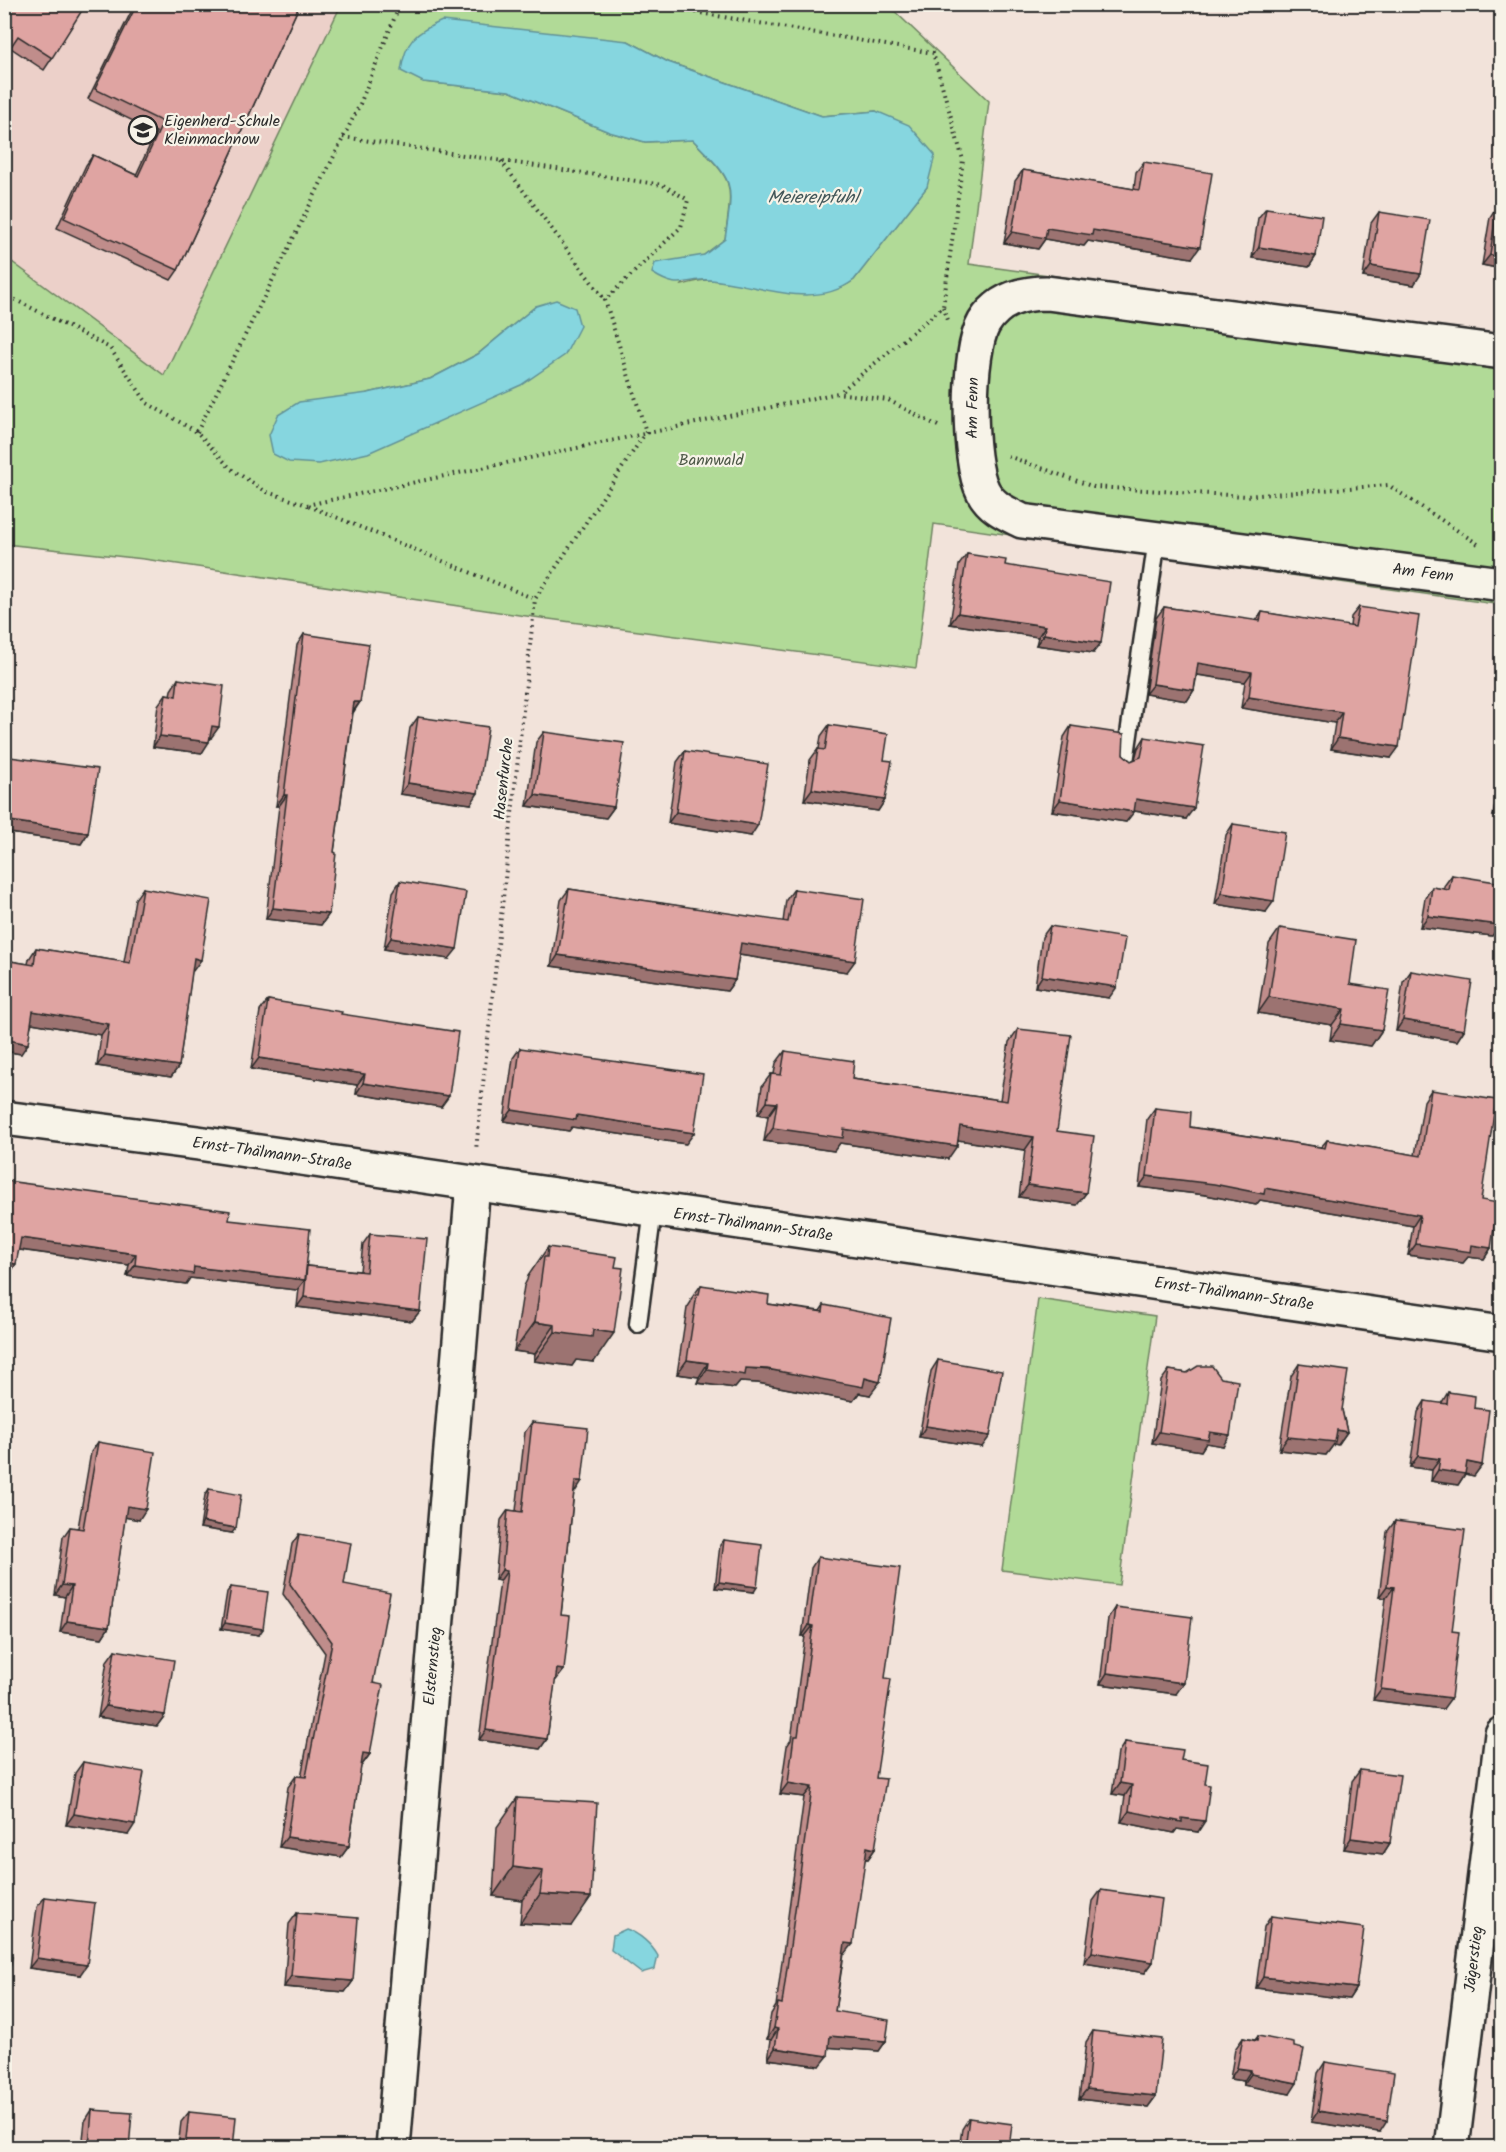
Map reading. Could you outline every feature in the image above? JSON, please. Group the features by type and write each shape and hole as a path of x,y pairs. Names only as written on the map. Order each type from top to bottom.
{"street":[{"name":"Am Fenn","path":"1502,352 1047,292 1022,293 1004,303 984,322 976,342 971,443 974,468 982,491 994,506 1022,521 1502,584"},
{"name":"Ernst-Thälmann-Straße","path":"4,1118 198,1143 474,1172 653,1210 1502,1333"},
{"name":"Elsternstieg","path":"393,2148 474,1172"},
{"name":"Jägerstieg","path":"1452,2148 1502,1734"}],"lane":[{"path":"1125,762 1157,539"},
{"path":"638,1324 653,1210"}],"path":[{"path":"197,432 343,137 400,4"},
{"path":"648,4 933,53 963,160 943,307 838,393"},
{"path":"343,137 663,185 688,200 681,227 605,300"},
{"path":"501,161 605,300 646,432"},
{"path":"4,294 110,348 147,403 197,432 231,469 267,492 307,505 535,599"},
{"path":"307,505 838,393 888,400 971,443 1094,487 1246,496 1388,485 1485,548"},
{"name":"Hasenfurche","path":"474,1172 535,599 646,432"}],"shaded area":[{"name":"Eigenherd-Schule Kleinmachnow","path":"4,5 341,5 164,375 5,256"}],"green space":[{"name":"Bannwald","path":"341,5 888,5 989,101 969,264 1501,338 1501,605 934,524 916,668 519,615 144,559 5,544 4,256 164,375","holes":["628,41 668,62 822,116 876,111 927,187 854,280 839,288 804,293 707,280 682,285 704,255 725,239 729,204 728,184 724,175 693,140 645,142 609,132 509,91 423,82","536,306 435,424 368,393 430,379 478,354"]},
{"path":"1038,1299 1155,1316 1119,1585 1002,1570"}],"water":[{"name":"Meiereipfuhl","path":"442,21 628,41 668,62 822,116 876,111 909,125 935,155 927,187 854,280 838,289 820,294 802,295 710,280 670,282 652,273 655,263 704,255 725,239 730,193 724,175 717,165 693,140 645,142 609,132 509,91 423,82 401,71 405,52 413,39 425,29"},
{"path":"556,300 575,308 580,326 565,355 521,385 368,453 319,464 289,462 273,454 269,435 278,415 299,402 368,393 430,379 478,354 536,306"},
{"path":"626,1929 640,1936 658,1956 655,1969 641,1973 611,1950 613,1935"}],"building":[{"path":"4,4 86,4 52,58 18,36 4,57"},
{"path":"137,4 300,4 178,270 64,218 93,155 138,176 163,122 95,89"},
{"path":"1144,162 1212,173 1200,247 1093,230 1092,235 1047,228 1045,238 1012,232 1023,170 1139,190"},
{"path":"1497,206 1502,206 1502,256 1490,255"},
{"path":"1266,208 1322,216 1316,256 1259,247"},
{"path":"1379,212 1430,220 1421,274 1371,266"},
{"path":"967,554 1006,560 1005,565 1110,582 1101,643 1044,634 1045,626 958,613"},
{"path":"1164,607 1260,621 1262,612 1355,627 1359,607 1419,616 1399,747 1338,738 1342,712 1249,697 1252,672 1198,663 1194,690 1153,684"},
{"path":"304,634 369,644 360,702 354,702 334,852 336,853 329,914 273,908"},
{"path":"178,679 224,686 219,727 212,726 209,742 160,736 166,694 176,696"},
{"path":"418,717 488,727 478,793 408,783"},
{"path":"829,725 888,734 884,760 892,761 885,800 812,789 818,749 825,750"},
{"path":"1071,726 1124,734 1123,754 1131,761 1141,757 1145,737 1204,746 1194,808 1136,799 1134,812 1060,800"},
{"path":"544,732 624,743 614,807 535,795"},
{"path":"685,751 768,764 758,825 676,812"},
{"path":"10,757 98,769 88,833 4,820 4,794"},
{"path":"1233,824 1285,832 1274,901 1222,893"},
{"path":"1452,875 1502,883 1500,925 1428,916 1432,887 1449,890"},
{"path":"400,881 466,892 457,949 391,938"},
{"path":"143,888 211,900 201,960 194,958 179,1066 105,1055 109,1024 33,1011 28,1044 4,1039 4,960 34,965 36,948 130,963"},
{"path":"569,889 788,922 794,889 864,899 855,961 741,943 735,980 558,955"},
{"path":"1050,926 1125,938 1117,987 1042,976"},
{"path":"1280,928 1356,940 1350,984 1389,990 1382,1030 1341,1024 1344,1009 1269,997"},
{"path":"1411,971 1472,981 1464,1030 1403,1020"},
{"path":"268,1000 458,1032 449,1096 363,1083 365,1074 259,1058"},
{"path":"1018,1029 1071,1035 1057,1131 1094,1136 1086,1193 1028,1185 1034,1137 960,1126 957,1146 844,1129 843,1138 773,1128 777,1103 767,1102 771,1074 781,1075 785,1051 854,1061 852,1079 1007,1101"},
{"path":"520,1048 703,1074 694,1133 577,1115 576,1120 512,1110"},
{"path":"1431,1090 1496,1100 1481,1200 1498,1203 1491,1248 1472,1245 1471,1252 1416,1244 1420,1215 1265,1188 1264,1194 1214,1184 1147,1176 1155,1108 1191,1112 1190,1127 1325,1148 1327,1140 1421,1156"},
{"path":"4,1175 8,1175 7,1181 230,1211 229,1220 310,1229 305,1280 194,1267 193,1274 135,1265 136,1254 21,1238 16,1264 4,1262"},
{"path":"370,1234 427,1239 420,1311 304,1297 307,1266 366,1272"},
{"path":"548,1247 617,1257 615,1267 623,1268 614,1333 593,1330 592,1337 569,1334 555,1332 555,1325 535,1322 544,1257 547,1257"},
{"path":"701,1285 769,1295 768,1304 823,1312 824,1305 891,1318 880,1382 865,1378 863,1387 767,1369 746,1368 745,1375 707,1369 708,1363 687,1360 697,1294 699,1294"},
{"path":"938,1360 1002,1371 990,1436 926,1426"},
{"path":"1299,1364 1348,1371 1342,1410 1347,1432 1337,1430 1335,1442 1288,1437"},
{"path":"1198,1366 1212,1366 1221,1378 1238,1381 1230,1435 1210,1432 1208,1440 1159,1432 1169,1370 1187,1373"},
{"path":"1448,1392 1475,1396 1474,1408 1489,1410 1482,1465 1467,1462 1465,1474 1438,1470 1440,1459 1418,1456 1425,1401 1447,1404"},
{"path":"532,1422 588,1428 582,1481 575,1481 561,1615 570,1616 564,1670 557,1669 547,1739 486,1730 507,1571 502,1570 508,1510 522,1512"},
{"path":"98,1442 155,1452 146,1509 127,1506 109,1627 67,1621 72,1586 62,1585 70,1527 83,1529"},
{"path":"209,1489 241,1495 236,1528 203,1522"},
{"path":"1395,1521 1465,1530 1452,1631 1459,1632 1451,1698 1381,1689 1394,1587 1387,1586"},
{"path":"299,1534 351,1543 344,1584 390,1593 373,1683 383,1685 370,1754 363,1753 349,1846 287,1837 296,1776 306,1777 332,1642 290,1584"},
{"path":"724,1540 762,1545 757,1587 719,1582"},
{"path":"818,1557 900,1568 885,1678 891,1679 876,1778 886,1779 875,1849 867,1847 853,1944 845,1943 835,2011 889,2020 886,2041 830,2036 828,2056 775,2048 778,2029 774,2028 778,2003 782,2004 812,1787 788,1783 794,1736 798,1736 813,1626 809,1625"},
{"path":"231,1587 268,1592 263,1629 225,1623"},
{"path":"1115,1607 1192,1617 1184,1683 1107,1673"},
{"path":"115,1650 174,1660 165,1715 106,1706"},
{"path":"1125,1742 1183,1750 1181,1760 1208,1764 1205,1784 1210,1785 1205,1821 1182,1818 1182,1822 1129,1811 1132,1785 1120,1783"},
{"path":"83,1762 144,1772 135,1824 74,1814"},
{"path":"1360,1770 1400,1775 1390,1843 1351,1838"},
{"path":"517,1798 597,1803 591,1897 540,1894 543,1871 513,1867"},
{"path":"1101,1890 1162,1899 1153,1962 1092,1952"},
{"path":"45,1897 95,1903 87,1965 37,1958"},
{"path":"297,1913 358,1918 353,1981 291,1976"},
{"path":"1271,1916 1364,1928 1356,1988 1263,1977"},
{"path":"4,1955 12,1956 7,1988 4,1988"},
{"path":"1093,2031 1162,2039 1156,2096 1087,2089"},
{"path":"1258,2036 1294,2043 1294,2047 1304,2049 1297,2083 1251,2074 1251,2070 1237,2068 1243,2038 1257,2041"},
{"path":"1325,2062 1394,2073 1387,2121 1318,2111"},
{"path":"92,2110 132,2113 129,2148 89,2148"},
{"path":"189,2112 236,2117 233,2148 185,2148"},
{"path":"969,2118 1012,2124 1009,2148 965,2148"}],"place":[{"name":"Eigenherd-Schule Kleinmachnow","path":"143,130"}]}
